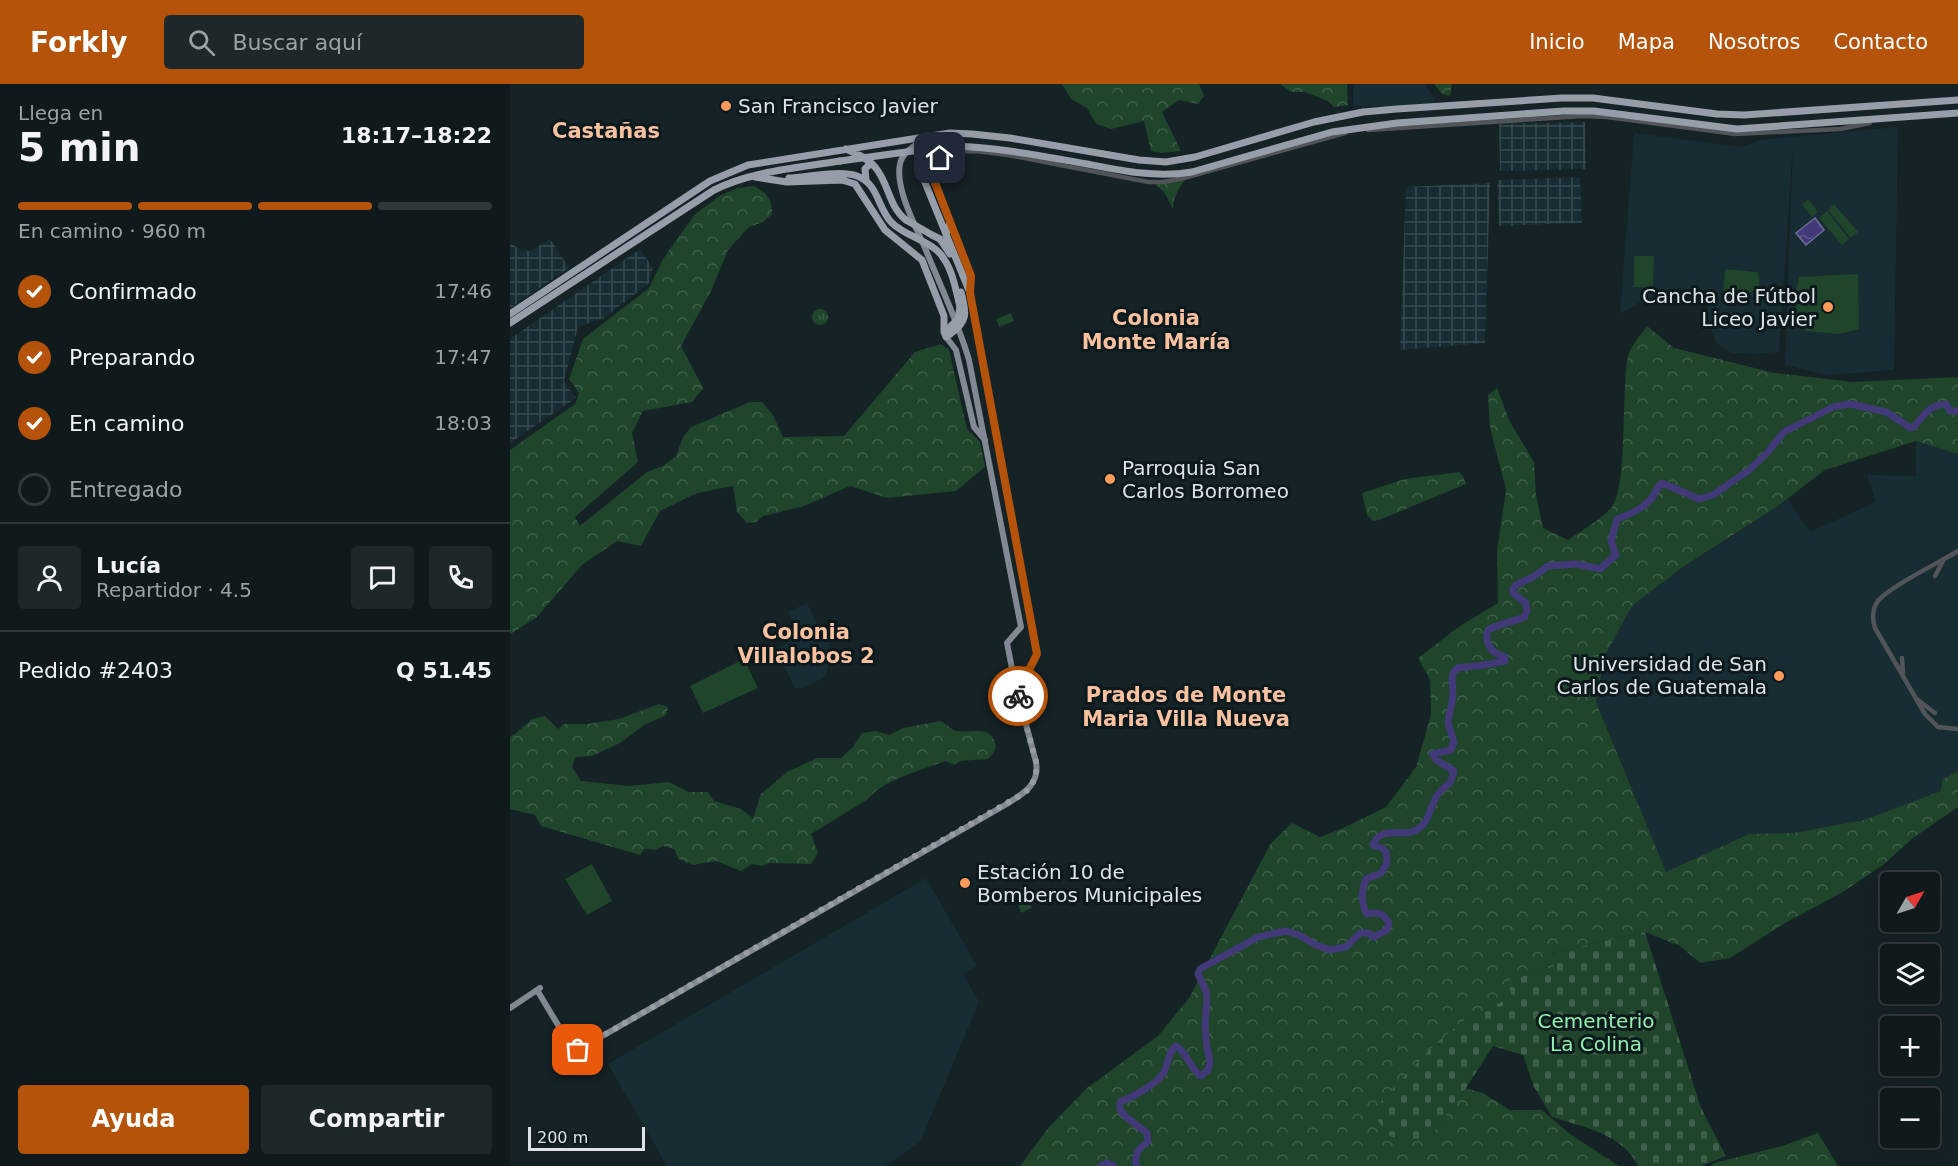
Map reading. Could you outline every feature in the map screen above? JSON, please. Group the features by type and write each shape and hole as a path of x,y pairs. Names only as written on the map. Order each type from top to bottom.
{"highway":[{"path":"510,314 710,181 748,165 929,136 972,134 1010,138 1139,160 1166,162 1194,157 1314,122 1363,112 1397,109 1593,98 1717,114 1754,115 1958,100"},
{"path":"510,323 714,190 732,181 840,161 949,150 1007,150 1137,173 1164,175 1192,172 1332,132 1383,124 1541,112 1594,111 1737,129 1958,113"},
{"path":"1383,124 1409,126"},
{"path":"846,149 871,163 878,171 893,205 906,220 940,239 956,260"},
{"path":"947,333 960,327 964,319 965,292 956,260 924,180 930,161 949,150"},
{"path":"866,180 865,169 871,163"},
{"path":"1137,173 1145,181"},
{"path":"755,176 777,178 848,174 866,180 874,189 890,220 938,252 945,260 960,307 958,320 947,333"},
{"path":"755,176 787,182 842,180 855,184 885,230 922,260 944,316 947,333"},
{"path":"946,235 950,223"}],"main road":[{"path":"510,1008 539,989 570,1045 579,1048 1022,795 1034,783 1037,765 1007,643 1022,627 967,352 903,193 900,167 903,157 916,144 929,136"},
{"path":"949,150 935,164 932,175 971,276 965,292 1037,654 1030,668 1014,679"},
{"path":"947,333 956,350 974,427 986,441"}],"street":[{"path":"949,150 1008,155 1145,181 1163,182 1337,135 1409,126 1594,116 1715,132 1760,134 1840,129 1862,123 1958,113"},
{"path":"1958,551 1888,592 1876,606 1873,617 1875,628 1932,724 1944,729 1958,729"},
{"path":"1935,576 1945,559"},
{"path":"1902,658 1904,678"},
{"path":"1916,699 1935,713"}],"shaded area":[{"path":"1353,84 1425,84 1434,98 1434,107 1353,106"},
{"path":"1585,122 1586,169 1500,171 1499,124"},
{"path":"1898,127 1894,370 1827,375 1785,365 1793,144 1779,352 1732,353 1717,344 1709,325 1706,300 1680,288 1647,298 1620,314 1634,133 1742,147 1760,140"},
{"path":"1580,177 1582,223 1499,226 1497,180"},
{"path":"1490,183 1485,343 1400,350 1406,187"},
{"path":"550,239 569,268 510,308 510,243 521,250 531,251"},
{"path":"640,249 653,268 649,283 604,318 578,327 564,381 576,398 510,443 510,339"},
{"name":"Universidad de San Carlos de Guatemala","path":"1916,441 1958,454 1958,771 1942,780 1941,791 1864,820 1793,833 1749,834 1666,873 1596,702 1605,655 1632,606 1683,567 1787,499 1810,532 1876,502 1867,475 1916,476"},
{"path":"807,603 818,625 799,633 788,612"},
{"path":"836,621 826,674 801,689 795,688 775,649"},
{"path":"926,878 977,966 963,974 979,1002 920,1142 885,1166 667,1166 608,1064"}],"green space":[{"path":"1062,84 1199,84 1204,96 1198,104 1179,100 1162,112 1181,151 1161,153 1151,151 1144,121 1111,129 1096,124 1087,108 1071,99"},
{"path":"1280,84 1347,84 1348,105 1334,107 1328,101 1305,92 1291,92"},
{"path":"1434,84 1452,84 1450,96 1442,94"},
{"path":"1185,180 1176,194 1173,209 1164,192 1155,184"},
{"path":"754,186 768,197 772,214 763,222 749,227 728,250 712,289 681,346 703,388 692,402 643,411 632,433 638,462 575,517 580,526 647,472 663,466 676,456 683,437 691,427 750,402 762,402 773,415 783,437 844,436 915,352 941,344 949,350 967,429 980,442 985,467 956,491 887,498 850,486 804,506 763,516 756,522 747,523 737,512 733,486 697,493 660,511 641,546 617,541 582,565 536,618 510,634 510,450 575,404 579,393 569,379 583,339 649,288 663,259 695,214 721,195 738,188"},
{"path":"1808,199 1818,212 1812,217 1802,205"},
{"path":"1834,204 1858,232 1851,238 1828,210"},
{"path":"1827,211 1849,239 1842,245 1819,218"},
{"path":"1634,256 1654,256 1653,288 1634,287"},
{"path":"1725,269 1758,272 1760,288 1747,293 1723,293"},
{"name":"Cancha de Fútbol Liceo Javier","path":"1858,274 1859,329 1838,334 1805,331 1797,313 1796,298 1799,277"},
{"path":"817,309 823,309 828,317 826,323 817,325 812,320 812,314"},
{"path":"1011,313 1014,321 999,327 996,319"},
{"path":"1647,326 1674,348 1775,373 1852,382 1958,377 1958,454 1916,441 1825,470 1775,508 1683,567 1632,606 1605,655 1596,702 1666,872 1749,834 1793,833 1864,820 1941,791 1942,780 1958,771 1958,807 1913,838 1883,865 1841,893 1785,923 1730,958 1700,963 1680,946 1645,932 1552,953 1555,967 1509,981 1513,997 1466,1019 1430,1136 1466,1088 1483,1093 1510,1110 1542,1110 1570,1134 1619,1166 1020,1166 1049,1127 1087,1088 1158,1036 1189,998 1271,843 1292,823 1320,837 1386,807 1416,767 1431,715 1430,680 1418,658 1460,626 1498,603 1497,550 1506,490 1490,427 1488,395 1497,388 1510,422 1534,462 1536,495 1543,528 1568,540 1608,511 1617,496 1622,459 1628,357 1633,345"},
{"path":"1459,472 1466,484 1379,520 1373,521 1367,515 1362,493 1405,479"},
{"path":"744,659 758,688 703,713 690,686"},
{"path":"659,704 668,707 666,715 644,725 620,743 592,756 576,757 572,767 581,781 629,786 669,782 689,792 708,792 714,801 741,809 753,818 761,794 787,772 817,758 841,758 853,747 862,733 876,731 889,735 903,728 941,721 957,731 979,731 989,734 995,743 995,748 988,759 960,761 955,765 945,761 883,786 868,799 811,834 818,853 811,864 769,863 762,866 752,864 741,871 716,861 693,865 679,859 674,849 663,846 656,850 645,849 640,855 541,826 535,815 510,809 510,737 532,719 545,716 558,729 564,724 587,724 619,719"},
{"path":"592,864 612,901 587,915 565,879"},
{"path":"1021,887 1032,907 1022,913 1011,893"},
{"name":"Cementerio La Colina","path":"1645,932 1701,1108 1726,1156 1701,1166 1638,1166 1623,1146 1612,1139 1589,1128 1552,1117 1534,1087 1523,1055 1493,1046 1430,1137 1408,1143 1390,1136 1371,1112 1435,1044 1466,1019 1512,997 1508,981 1554,967 1552,953"},
{"path":"1818,1133 1838,1166 1711,1166 1714,1163 1782,1146"}],"water":[{"path":"1815,218 1824,230 1806,245 1796,233"}],"waterway":[{"path":"1137,1166 1136,1155 1148,1142 1147,1133 1125,1116 1120,1109 1120,1102 1156,1082 1164,1072 1171,1052 1176,1046 1201,1076 1208,1070 1210,1062 1205,1026 1207,999 1198,974 1200,969 1258,937 1286,931 1330,950 1346,947 1360,933 1368,933 1374,937 1387,930 1389,923 1382,915 1367,914 1363,901 1366,879 1381,873 1387,863 1386,852 1373,845 1381,835 1386,833 1409,833 1420,828 1427,819 1436,798 1451,781 1454,771 1436,760 1433,754 1451,750 1454,742 1448,723 1453,696 1452,677 1454,671 1460,667 1505,661 1505,657 1492,650 1487,634 1492,628 1524,617 1527,611 1526,603 1513,593 1516,585 1533,577 1548,566 1577,564 1600,569 1616,555 1611,541 1617,519 1633,513 1647,503 1662,483 1699,499 1713,495 1749,470 1784,432 1833,407 1851,404 1886,412 1911,428 1927,411 1936,406 1946,404 1950,411 1958,411"},
{"path":"1101,1166 1107,1163 1114,1166"}],"way so far":[{"path":"578,1050 1026,792 1035,779 1037,765 1018,696"}],"place":[{"name":"San Francisco Javier","path":"726,106"},
{"name":"Cancha de Fútbol Liceo Javier","path":"1828,307"},
{"name":"Parroquia San Carlos Borromeo","path":"1110,479"},
{"name":"Universidad de San Carlos de Guatemala","path":"1779,676"},
{"name":"Estación 10 de Bomberos Municipales","path":"965,883"}],"district":[{"name":"Castañas","path":"606,131"},
{"name":"Colonia Monte María","path":"1156,330"},
{"name":"Colonia Villalobos 2","path":"806,644"},
{"name":"Prados de Monte Maria Villa Nueva","path":"1186,707"}],"route":[{"path":"940,158 933,168 932,175 971,276 970,293 986,388 1037,654 1030,668 1014,679 1018,696"}]}
